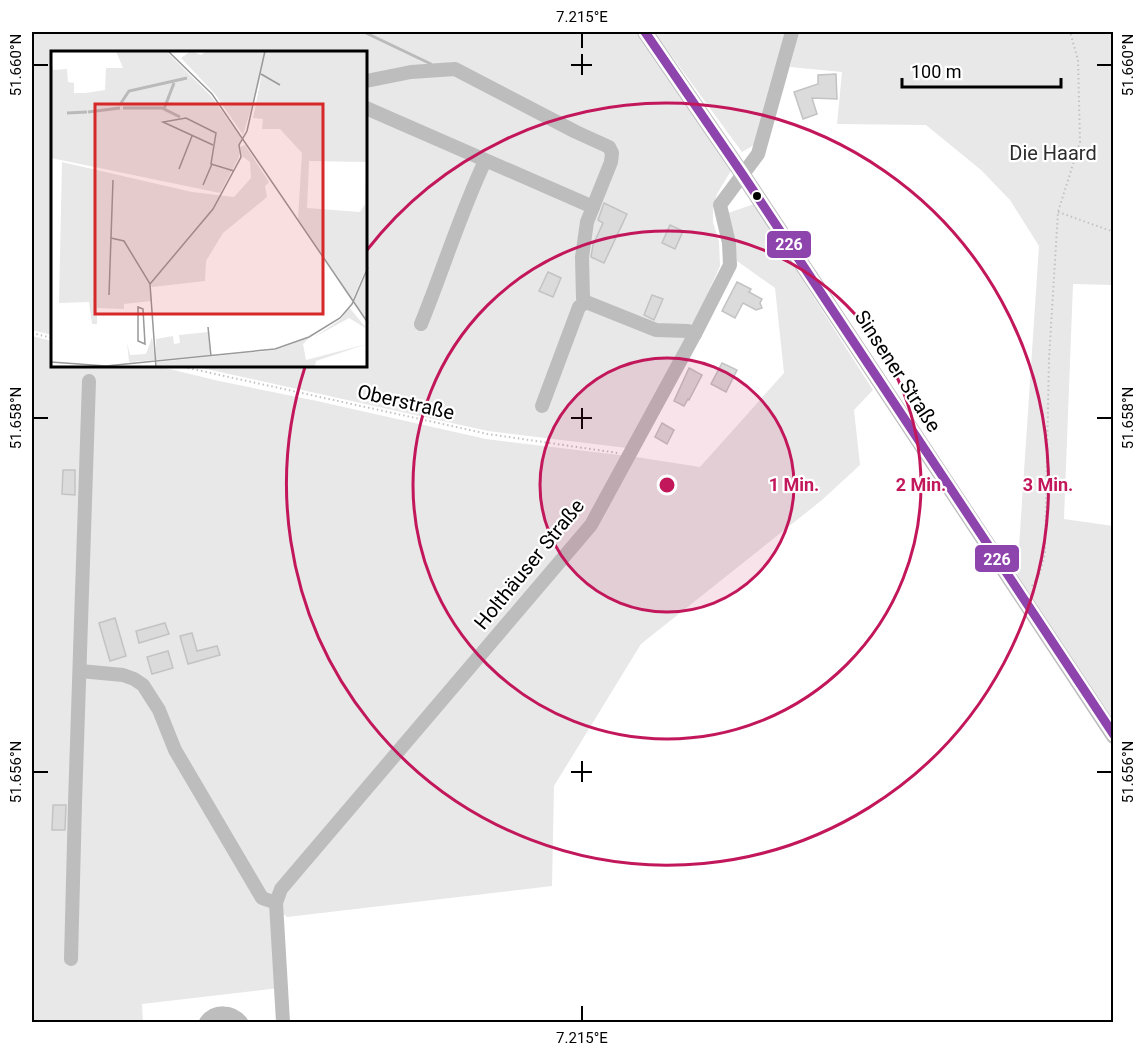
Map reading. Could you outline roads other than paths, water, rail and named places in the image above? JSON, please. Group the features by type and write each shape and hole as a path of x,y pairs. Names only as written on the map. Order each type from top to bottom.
{"main road":[{"name":"Sinsener Straße","path":"645,32 743,175 1113,736"}],"street":[{"name":"Holthäuser Straße","path":"276,903 281,889 591,525 730,265 729,243 720,206 758,154 792,32"},
{"path":"368,81 411,72 455,69 609,147 612,153 611,162 587,222 582,257 584,298 586,302 656,330 688,331 695,334"},
{"path":"368,109 593,207"},
{"path":"421,324 438,284 470,192 485,161"},
{"path":"542,406 579,307 586,302"},
{"path":"71,959 89,381"},
{"path":"80,671 123,675 143,685 159,710 174,750 262,898 276,903 283,1023"},
{"path":"206,1023 213,1015 222,1013 232,1014 242,1023"}],"waterway":[{"path":"32,33 40,32"},
{"path":"364,32 431,64"}],"park label":[{"name":"Die Haard","path":"1053,153"}]}
